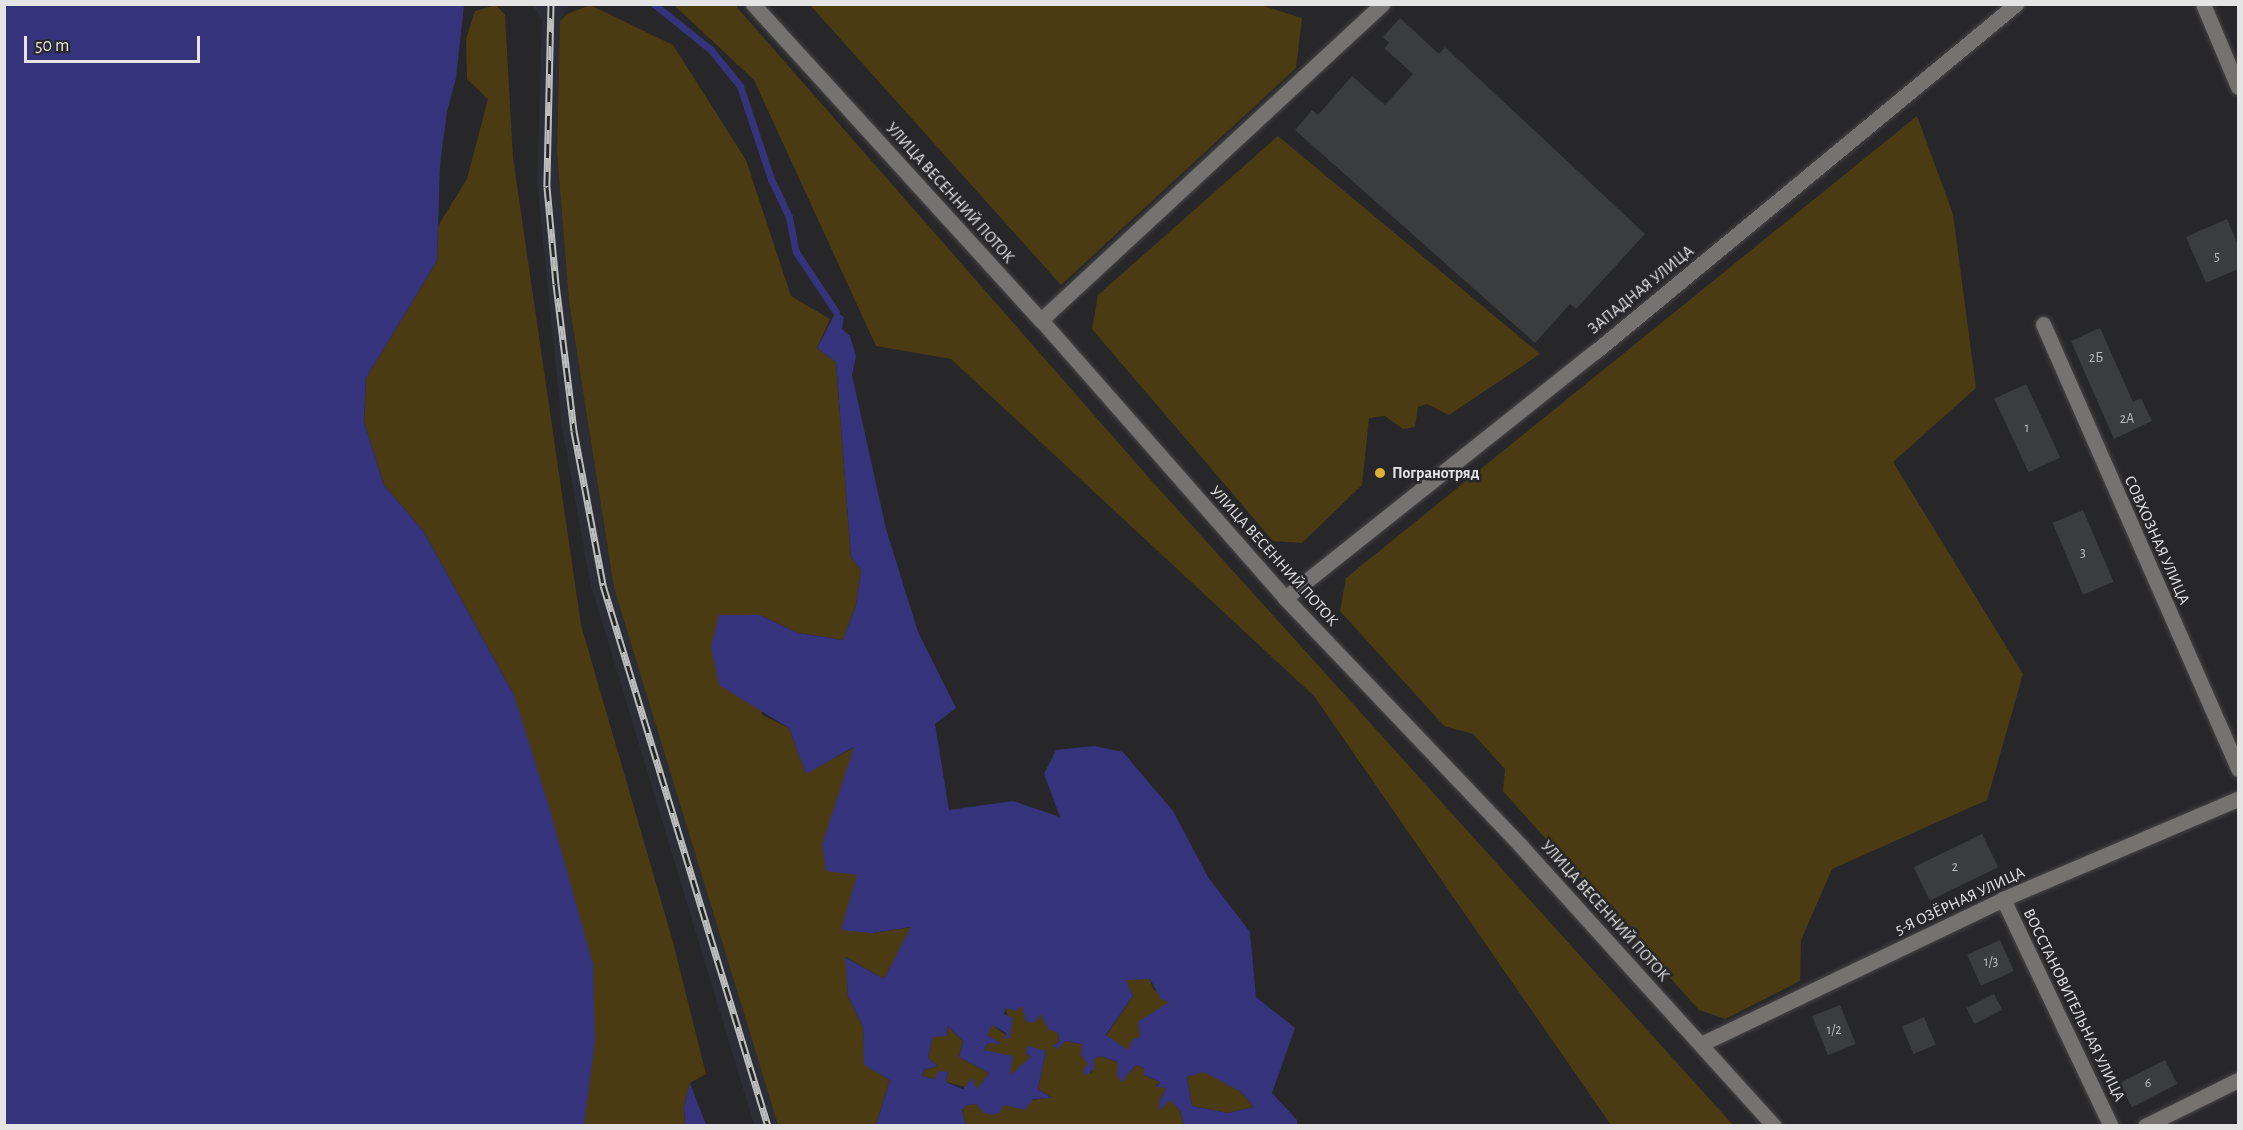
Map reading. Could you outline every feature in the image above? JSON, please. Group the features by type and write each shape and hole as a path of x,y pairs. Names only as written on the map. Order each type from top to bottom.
{"street":[{"name":"УЛИЦА ВЕСЕННИЙ ПОТОК","path":"753,4 1041,320 1285,598 1521,846 1774,1125"},
{"path":"1041,320 1382,4"},
{"name":"ЗАПАДНАЯ УЛИЦА","path":"1285,598 1596,351 2016,4"},
{"path":"2203,4 2238,87"},
{"name":"СОВХОЗНАЯ УЛИЦА","path":"2043,324 2238,769"},
{"name":"5-Я ОЗЁРНАЯ УЛИЦА","path":"1701,1044 2003,899 2238,799"},
{"name":"ВОССТАНОВИТЕЛЬНАЯ УЛИЦА","path":"2003,899 2112,1125"},
{"path":"2145,1125 2238,1080"}],"shaded area":[{"path":"5,4 464,5 456,78 447,111 440,165 437,261 366,378 364,422 384,485 424,532 514,695 548,803 593,964 595,1040 584,1125 5,1125"},
{"path":"496,5 505,15 513,158 581,625 673,942 706,1074 690,1083 684,1107 685,1125 584,1125 514,695 424,532 384,485 364,422 366,378 437,261 438,226 467,179 488,99 467,79 466,39 475,11"},
{"path":"532,5 569,5 560,21 557,152 569,302 614,588 778,1125 754,1125 590,582 562,427 537,182 542,19"},
{"path":"590,5 673,45 746,160 791,296 830,319 817,348 836,362 851,557 861,570 856,605 843,640 798,633 760,615 762,715 789,728 806,773 855,747 845,778 857,875 872,933 912,927 884,979 846,957 848,996 863,1027 865,1065 890,1080 876,1125 778,1125 614,588 569,302 557,152 560,21 567,14"},
{"path":"674,5 735,5 1150,479 1733,1125 1611,1125 1314,696 951,359 876,346 754,80"},
{"path":"810,5 1260,5 1302,18 1296,68 1061,285"},
{"path":"1917,116 1953,214 1976,388 1893,462 2023,674 1987,800 1832,869 1801,940 1800,981 1725,1019 1699,1010 1503,791 1505,769 1473,734 1444,726 1340,611 1346,578"},
{"path":"1278,136 1540,354 1449,415 1427,404 1418,407 1415,427 1403,429 1385,416 1369,418 1362,485 1302,543 1273,541 1092,329 1098,295"},
{"path":"836,312 844,317 842,329 850,336 856,356 852,375 886,529 918,632 956,708 935,724 949,810 1013,801 1060,817 1044,774 1056,750 1094,746 1123,752 1173,811 1208,877 1250,932 1256,997 1295,1028 1272,1093 1297,1120 1297,1125 1184,1125 1180,1111 1170,1100 1159,1111 1159,1102 1166,1088 1156,1087 1160,1082 1144,1075 1144,1068 1136,1065 1121,1083 1117,1074 1118,1062 1100,1056 1094,1059 1094,1069 1085,1076 1083,1070 1088,1064 1081,1055 1082,1044 1065,1041 1058,1049 1053,1046 1059,1042 1058,1033 1048,1029 1041,1014 1034,1023 1026,1021 1022,1006 1016,1011 1006,1008 1004,1014 1013,1018 1010,1038 1005,1039 1006,1033 992,1025 987,1035 1002,1044 988,1043 984,1050 1013,1056 1010,1075 1031,1057 1026,1053 1027,1046 1046,1051 1038,1089 1052,1098 1033,1099 1025,1110 1004,1105 1000,1113 992,1115 984,1113 976,1104 967,1105 962,1110 966,1125 876,1125 890,1080 864,1065 863,1027 848,996 845,957 884,979 911,927 872,933 841,930 857,875 826,871 822,844 854,747 806,774 789,728 719,685 711,647 719,615 760,615 798,633 843,640 856,605 861,570 851,557 836,362 817,348","holes":["1150,979 1161,999 1169,1002 1138,1022 1140,1037 1133,1039 1128,1050 1106,1035 1133,996 1126,980","948,1026 963,1041 959,1057 989,1073 977,1089 972,1078 963,1089 946,1082 948,1072 938,1071 935,1079 922,1076 924,1070 938,1066 928,1058 933,1037 947,1036","1204,1072 1241,1092 1254,1107 1228,1113 1192,1106 1187,1077"]},
{"path":"1125,979 1150,979 1153,989 1170,1002 1128,1051 1106,1036 1133,996"},
{"path":"1022,1006 1041,1014 1058,1033 1059,1042 1053,1046 1065,1041 1082,1044 1091,1074 1094,1059 1100,1056 1118,1062 1130,1072 1136,1065 1144,1068 1144,1075 1160,1082 1156,1086 1166,1088 1159,1102 1160,1110 1170,1099 1180,1111 1184,1125 966,1125 962,1109 967,1105 976,1104 982,1109 1051,1097 1038,1089 1046,1051 1026,1053 1031,1057 1025,1066 1009,1076 984,1050 988,1043 1000,1043 986,1035 992,1025 1010,1038 1006,1008"},
{"path":"948,1026 963,1041 959,1057 989,1073 977,1090 946,1082 948,1072 935,1079 922,1076 924,1070 938,1066 928,1058 933,1036 947,1036"},
{"path":"1204,1071 1241,1092 1254,1107 1228,1113 1192,1106 1187,1077"},
{"path":"690,1083 706,1125 685,1125 684,1107"}],"building":[{"path":"1400,18 1439,54 1445,47 1645,234 1576,309 1570,304 1535,343 1295,130 1312,110 1318,115 1352,76 1385,105 1413,74 1384,48 1389,43 1383,37"},
{"path":"2227,219 2238,245 2238,269 2206,283 2186,237"},
{"path":"2100,328 2133,402 2141,398 2152,421 2114,439 2071,341"},
{"path":"2026,384 2060,457 2029,472 1994,399"},
{"path":"2083,510 2113,582 2083,595 2053,523"},
{"path":"1982,834 1998,867 1930,901 1914,867"},
{"path":"2000,940 2014,971 1981,986 1967,955"},
{"path":"1994,994 2002,1010 1975,1024 1966,1008"},
{"path":"1840,1005 1856,1044 1828,1055 1812,1016"},
{"path":"1924,1017 1936,1045 1914,1054 1902,1026"},
{"path":"2165,1060 2177,1084 2132,1107 2120,1083"}],"waterway":[{"path":"654,4 711,50 740,86 771,179 789,217 796,252 836,312"}],"railway":[{"path":"551,4 547,187 574,431 603,585 768,1126"}],"place":[{"name":"Погранотряд","path":"1380,473"}]}
